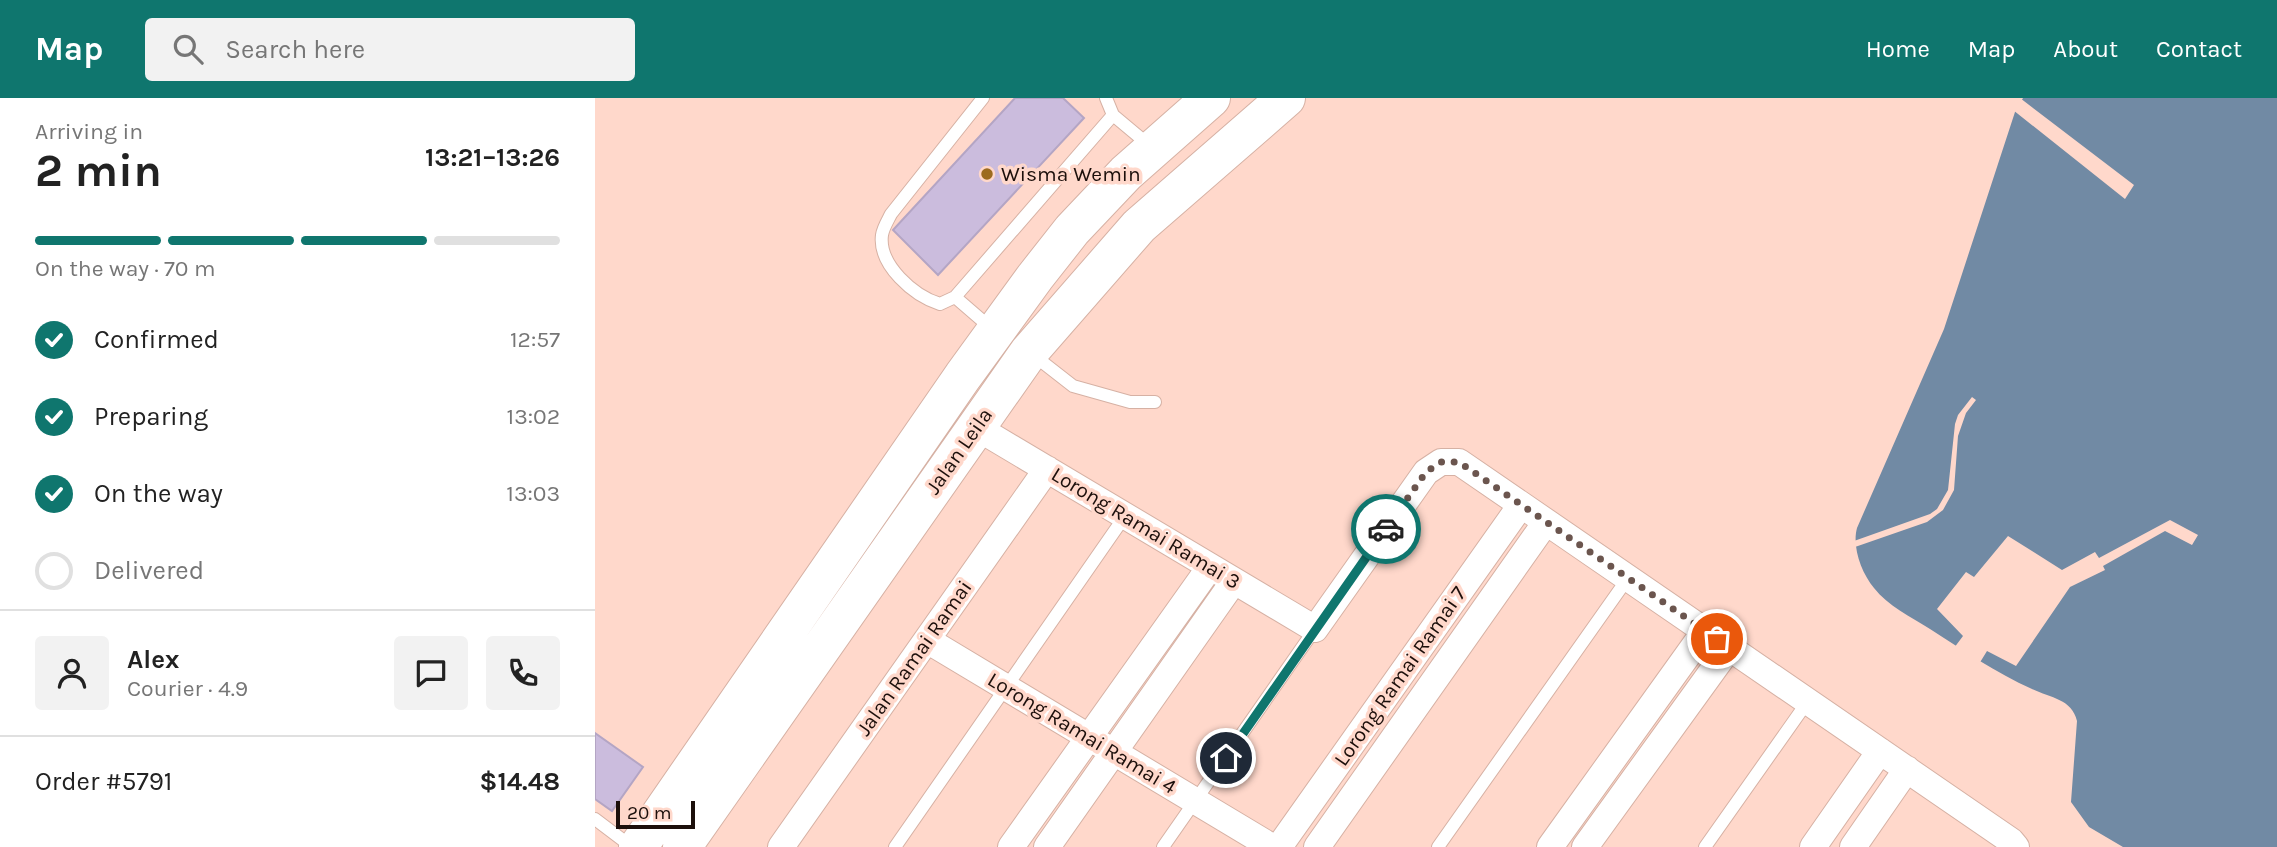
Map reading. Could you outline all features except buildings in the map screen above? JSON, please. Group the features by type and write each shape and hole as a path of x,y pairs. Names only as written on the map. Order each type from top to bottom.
{"main road":[{"name":"Jalan Leila","path":"638,847 995,332 1072,230 1153,148 1211,98"},
{"name":"Jalan Leila","path":"682,847 1029,352 1139,226 1286,98"}],"street":[{"name":"Lorong Ramai Ramai 3","path":"976,427 1315,629"},
{"path":"1315,629 1426,472 1441,462 1459,462 1907,769 2016,847"},
{"name":"Jalan Ramai Ramai","path":"781,847 1047,469"},
{"name":"Lorong Ramai Ramai 7","path":"1279,847 1521,505"},
{"name":"Lorong Ramai Ramai 7","path":"1317,847 1546,522"},
{"path":"1011,847 1210,567"},
{"path":"1047,847 1234,581"},
{"path":"1550,847 1705,631"},
{"name":"Lorong Ramai Ramai 4","path":"927,640 1272,847"},
{"path":"1585,847 1729,648"},
{"path":"1813,847 1880,751"},
{"path":"1853,847 1907,769"}],"lane":[{"path":"983,98 891,214 882,234 883,254 899,276 927,300 940,304 955,297 1113,115"},
{"path":"1106,98 1113,115 1153,148"},
{"path":"955,297 995,332"},
{"path":"1029,352 1073,386 1130,402 1155,402"},
{"path":"895,847 1125,516"},
{"path":"1438,847 1628,578"},
{"path":"1163,847 1315,629"},
{"path":"1705,847 1808,701"},
{"path":"595,819 632,847"}],"water":[{"path":"2023,98 2277,98 2277,847 2123,847 2089,827 2071,802 2077,721 2071,708 2060,700 1993,669 1893,606 1874,588 1859,559 1857,528 1944,329 2015,112"}],"pier":[{"path":"2020,98 2134,185 2125,199 2013,110"},
{"path":"1972,397 1976,400 1966,413 1958,436 1954,490 1943,510 1927,522 1855,547 1854,541 1930,514 1937,509 1948,490 1955,424 1958,415"},
{"path":"2170,520 2198,535 2192,545 2165,531 2103,566 2105,570 2070,587 2016,666 1987,651 1979,664 1954,648 1963,636 1937,609 1966,572 1974,577 2008,536 2062,570 2095,552 2099,558"}],"way so far":[{"path":"1386,529 1426,472 1441,462 1459,462 1717,639"}],"place":[{"name":"Wisma Wemin","path":"987,174"}],"route":[{"path":"1226,758 1386,529"}]}
